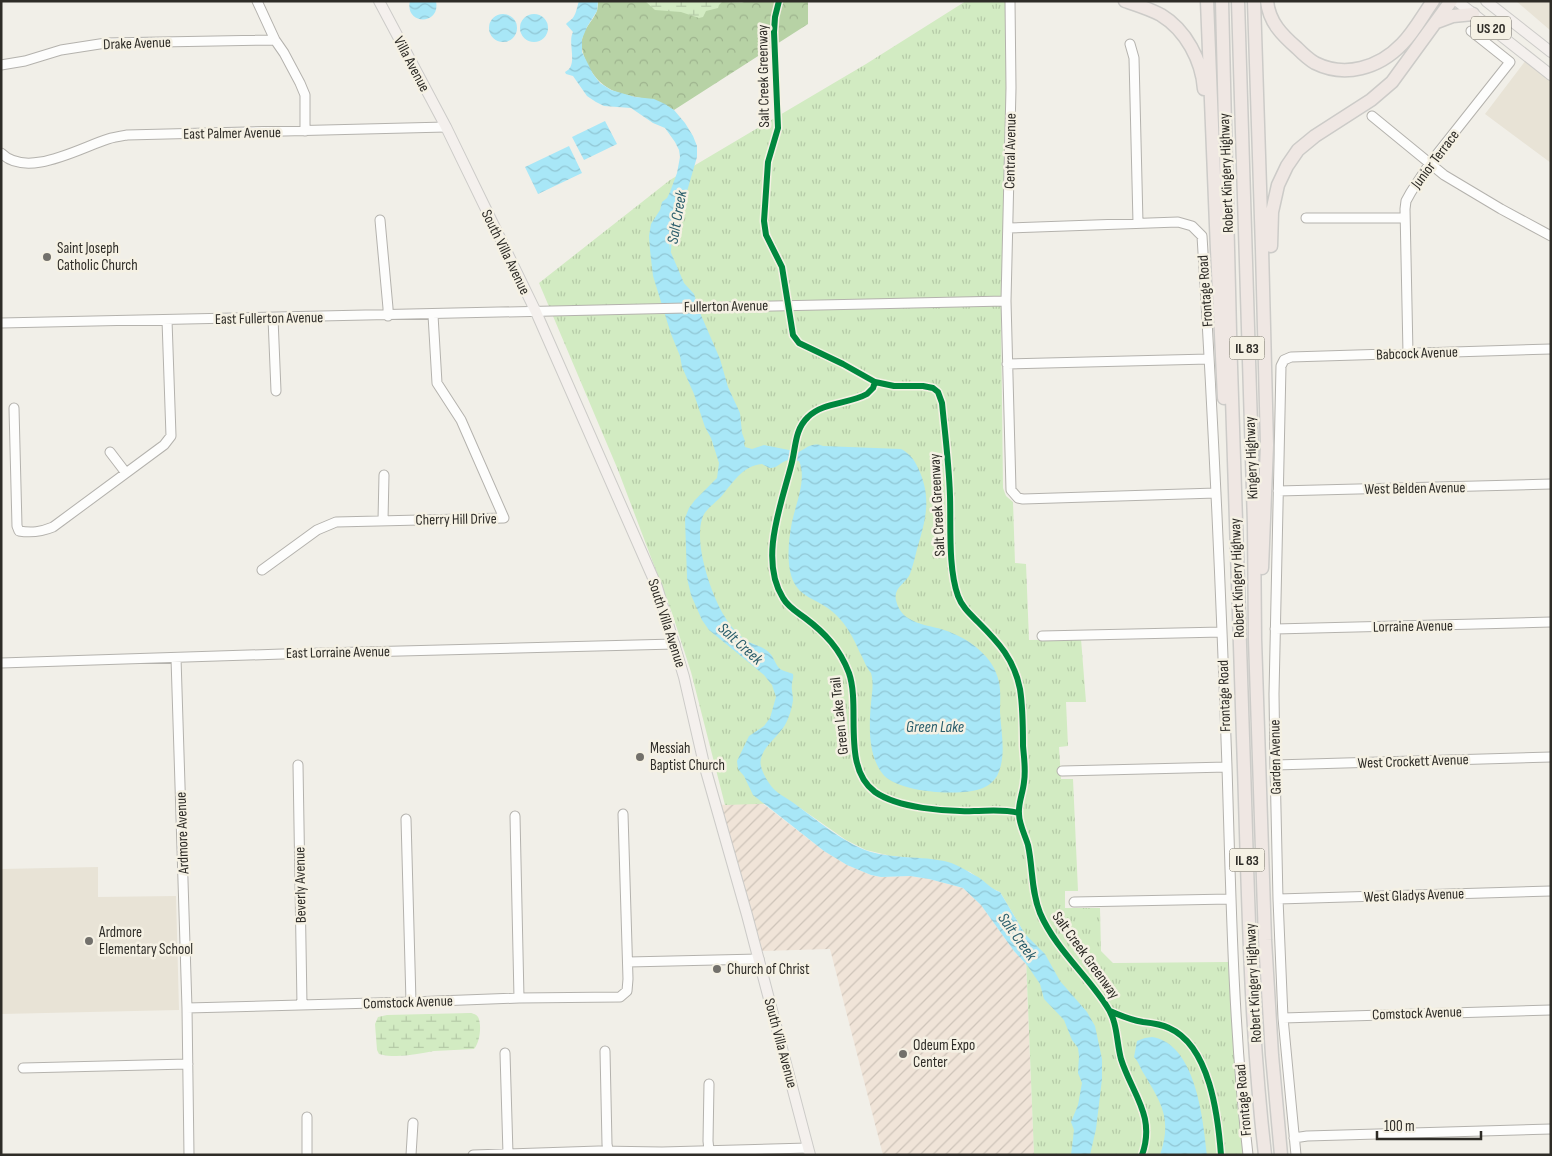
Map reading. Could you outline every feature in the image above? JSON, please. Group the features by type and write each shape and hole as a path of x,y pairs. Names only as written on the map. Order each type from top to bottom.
{"highway":[{"path":"1125,1 1161,15 1171,22 1184,36 1197,62 1204,86 1217,250"},
{"path":"1207,1 1224,395 1236,565"},
{"name":"Robert Kingery Highway","path":"1222,1 1236,565 1251,956 1259,1100 1265,1155"},
{"name":"Kingery Highway","path":"1238,1 1265,940 1272,1055 1281,1155"},
{"path":"1254,1 1267,445 1257,695"},
{"path":"1267,1 1274,24 1288,40 1313,62 1324,67 1341,70 1364,69 1383,61 1402,44 1433,1"},
{"path":"1422,17 1424,1"},
{"path":"1265,356 1271,300 1270,228 1278,185 1287,166 1298,150 1315,136 1371,100 1388,86 1450,1"},
{"path":"1436,22 1453,16 1473,14"}],"main road":[{"name":"Villa Avenue","path":"379,1 446,127"},
{"name":"US 20","path":"1457,1 1551,74"},
{"name":"US 20","path":"1486,1 1495,6 1551,52"},
{"name":"South Villa Avenue","path":"446,127 536,312 657,587 675,644 704,764 759,959 809,1151"}],"street":[{"path":"257,1 275,40 300,83 304,95 305,131"},
{"name":"Central Avenue","path":"1010,1 1011,88 1006,301 1011,490 1018,498 1023,499 1216,492"},
{"name":"Junior Terrace","path":"1408,353 1406,201 1430,163 1510,62 1471,31"},
{"name":"Drake Avenue","path":"1,65 26,61 61,50 106,43 275,40"},
{"path":"1008,228 1138,223 1134,58 1130,44"},
{"path":"1372,116 1444,175 1551,236"},
{"name":"East Palmer Avenue","path":"1,153 9,160 22,163 55,159 110,139 127,136 446,127"},
{"path":"1306,218 1405,218"},
{"path":"380,220 388,316"},
{"name":"Frontage Road","path":"1138,223 1178,222 1192,226 1202,236 1210,359 1222,632 1230,898 1236,1014 1248,1155"},
{"name":"Fullerton Avenue","path":"536,312 1006,301"},
{"name":"East Fullerton Avenue","path":"1,323 536,312"},
{"name":"Cherry Hill Drive","path":"262,570 317,530 336,522 504,518 462,420 437,383 433,315"},
{"path":"274,318 276,391"},
{"path":"14,408 17,526 19,531 35,533 45,531 164,445 171,436 167,320"},
{"name":"Babcock Avenue","path":"1284,360 1292,357 1551,349"},
{"path":"1007,364 1210,359"},
{"name":"Garden Avenue","path":"1284,360 1281,366 1278,491 1275,765 1283,1018 1296,1155"},
{"path":"110,452 126,473"},
{"path":"383,520 384,476"},
{"name":"West Belden Avenue","path":"1278,491 1551,484"},
{"name":"Lorraine Avenue","path":"1275,629 1551,622"},
{"path":"1042,636 1222,632"},
{"name":"East Lorraine Avenue","path":"1,663 262,654 675,644"},
{"name":"Ardmore Avenue","path":"176,658 187,1008 189,1155"},
{"name":"West Crockett Avenue","path":"1275,765 1551,757"},
{"name":"Beverly Avenue","path":"298,765 302,1005"},
{"path":"1062,770 1227,767"},
{"path":"624,814 628,962 759,959"},
{"path":"515,816 519,998"},
{"path":"406,819 411,1002"},
{"name":"West Gladys Avenue","path":"1278,899 1551,891"},
{"path":"1074,902 1230,898"},
{"name":"Comstock Avenue","path":"187,1008 519,998 620,997 627,991 628,962"},
{"name":"Comstock Avenue","path":"1283,1018 1551,1010"},
{"path":"605,1051 607,1144 609,1154"},
{"path":"505,1053 508,1154"},
{"path":"23,1068 188,1064"},
{"path":"709,1084 708,1141 710,1150"},
{"path":"306,1155 307,1117"},
{"path":"411,1155 413,1123"},
{"path":"1294,1138 1307,1136 1551,1129"},
{"path":"473,1155 599,1151 609,1154 710,1150 809,1151"}],"shaded area":[{"path":"1516,1 1551,1 1551,31"},
{"path":"1526,60 1551,78 1551,163 1485,114"},
{"path":"762,803 824,851 847,865 881,877 910,876 963,888 981,905 1014,951 1026,964 1034,1154 883,1155 830,949 758,951 718,805"},
{"name":"Ardmore Elementary School","path":"98,867 98,897 176,896 179,1010 1,1014 1,869"}],"green space":[{"path":"598,1 808,1 808,24 674,110 650,100 616,92 606,87 597,79 588,66 583,53 582,43 584,32 597,12"},
{"path":"645,1 746,1 742,3 722,2 718,8 706,11 703,17 699,18 681,12 655,10"},
{"path":"966,1 1010,1 1001,319 1003,488 1006,496 1013,502 1015,563 1026,564 1029,640 1081,639 1086,702 1066,702 1068,746 1059,747 1061,779 1073,779 1078,891 1065,891 1065,908 1100,908 1101,951 1113,963 1228,962 1243,1155 1005,1155 1034,1154 1025,934 1000,892 970,872 935,860 891,856 866,850 846,840 793,803 725,805 691,672 672,613 618,470 539,283 670,180 866,64"},
{"path":"471,1013 477,1016 480,1024 479,1038 474,1049 434,1051 400,1056 379,1054 377,1050 375,1024 378,1017 387,1015"}],"water":[{"path":"410,1 436,1 436,9 433,15 428,18 417,18 412,15"},
{"name":"Green Lake","path":"579,1 598,1 597,11 582,39 582,52 593,74 600,83 611,90 635,97 654,99 665,104 674,110 685,123 697,146 697,157 683,205 670,224 669,248 684,283 694,294 720,359 728,387 740,413 745,447 752,449 764,445 799,452 816,445 901,449 909,454 922,479 925,489 926,508 923,528 911,571 896,592 897,605 904,615 912,620 953,633 979,649 992,664 999,682 1003,752 997,776 991,783 973,791 946,792 915,789 889,780 877,765 870,739 873,684 871,673 853,637 843,623 828,608 802,593 797,588 790,571 790,534 802,475 799,461 785,461 773,468 762,464 755,465 740,474 706,512 700,529 700,542 709,583 729,623 745,640 768,652 780,669 793,674 793,700 790,713 782,730 762,755 761,766 763,773 772,787 778,792 856,846 886,855 948,862 978,877 1000,892 1025,934 1045,954 1060,981 1087,1012 1095,1026 1102,1059 1102,1079 1096,1129 1090,1155 1071,1155 1074,1130 1071,1122 1078,1105 1082,1083 1078,1073 1078,1048 1072,1040 1064,1020 1044,999 1040,984 981,905 963,888 910,876 881,877 847,865 824,851 753,795 744,776 738,769 737,761 749,736 764,726 770,718 776,697 772,685 764,675 709,630 702,620 691,595 687,578 685,518 695,500 717,478 719,463 711,438 682,367 653,276 649,236 651,224 660,210 662,202 670,192 677,173 680,157 679,150 665,128 653,123 631,108 604,106 596,102 587,96 573,76 566,74 565,72 569,69 572,60 571,42 573,32 566,24 575,15"},
{"path":"503,14 513,18 517,28 513,38 503,42 493,38 489,28 493,18"},
{"path":"534,14 544,18 548,28 544,38 534,42 524,38 520,28 524,18"},
{"path":"605,121 617,144 584,160 572,137"},
{"path":"569,146 582,173 538,194 525,167"},
{"path":"1152,1037 1167,1043 1179,1053 1188,1068 1203,1122 1207,1155 1160,1155 1165,1131 1163,1112 1156,1094 1134,1057 1137,1041"}],"waterway":[{"name":"Salt Creek","path":"670,251 672,221"}],"cycle path":[{"name":"Salt Creek Greenway","path":"779,1 774,32 778,128 768,162 764,221 766,235 782,267 793,335 799,343 875,382 894,386 923,386 933,388 938,392 942,403 948,461 951,560 958,596 969,613 1005,652 1014,669 1020,689 1025,773 1019,806 1019,818 1028,845 1037,905 1046,926 1054,938 1098,993 1113,1018 1121,1059 1144,1117 1146,1141 1142,1155"},
{"name":"Green Lake Trail","path":"875,382 873,388 867,394 821,408 814,412 803,422 800,428 774,532 772,550 776,583 787,604 825,636 845,664 852,687 855,753 858,768 865,781 875,792 896,802 923,808 950,811 1002,811 1019,813"},
{"name":"Salt Creek Greenway","path":"1110,1011 1130,1019 1169,1028 1183,1037 1194,1050 1203,1066 1214,1102 1221,1155"}],"place":[{"name":"Saint Joseph Catholic Church","path":"47,257"},
{"name":"Messiah Baptist Church","path":"640,757"},
{"name":"Ardmore Elementary School","path":"89,941"},
{"name":"Church of Christ","path":"717,969"},
{"name":"Odeum Expo Center","path":"903,1054"}]}
